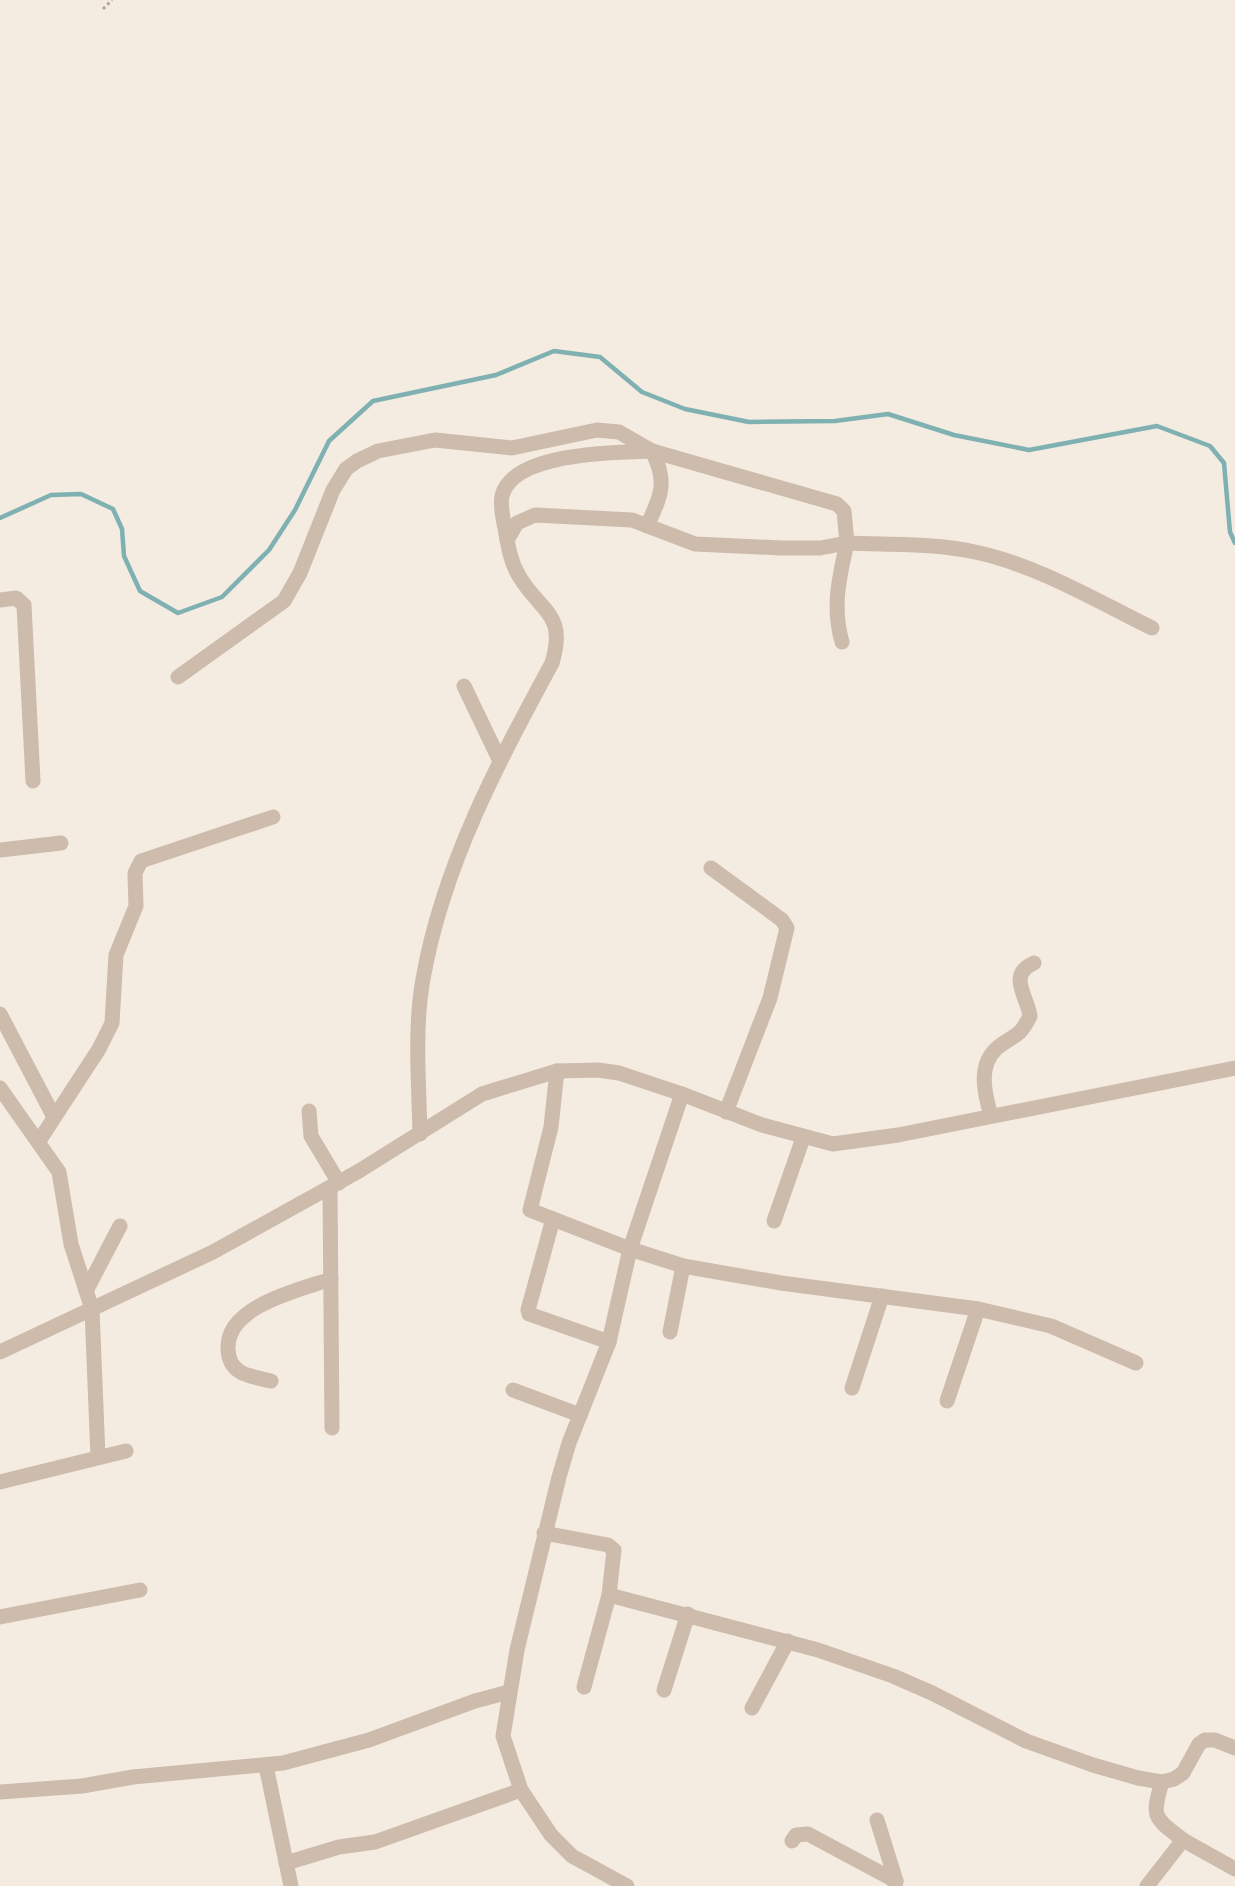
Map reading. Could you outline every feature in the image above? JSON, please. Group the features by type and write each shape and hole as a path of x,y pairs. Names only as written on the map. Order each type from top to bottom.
{"street":[{"path":"178,677 284,601 300,573 333,490 346,469 357,461 378,451 435,440 512,448 597,430 619,432 652,451 837,504 844,511 847,543 837,586 837,623 842,642"},
{"path":"647,526 661,492 662,478 652,451"},
{"path":"420,1134 420,1012 423,980 450,876 469,825 552,663 558,644 557,628 553,618 519,576 510,559 502,497 507,485 516,477 552,461 573,456 652,451"},
{"path":"507,540 518,523 536,515 615,518 647,526 695,544 820,548 847,543 926,546 975,552 1048,577 1152,628"},
{"path":"1,597 16,598 24,605 33,781"},
{"path":"464,686 500,761"},
{"path":"39,1141 99,1049 112,1023 116,955 136,906 135,873 141,861 273,817"},
{"path":"0,850 61,843"},
{"path":"711,868 782,920 787,928 770,998 726,1112"},
{"path":"991,1116 984,1085 985,1074 996,1050 1018,1036 1030,1016 1018,981 1020,974 1034,963"},
{"path":"0,1014 54,1117"},
{"path":"0,1352 213,1252 335,1185 482,1094 557,1071 598,1070 619,1073 803,1138 844,1144 1235,1068"},
{"path":"557,1071 551,1127 529,1206 530,1210 630,1249 683,1266 781,1283 978,1310 1051,1326 1136,1363"},
{"path":"2,1094 39,1141 59,1172 71,1244 92,1309 98,1457"},
{"path":"627,1886 572,1856 551,1835 521,1790 503,1736 509,1692 544,1533 569,1443 609,1342 630,1249 682,1094"},
{"path":"309,1110 311,1136 335,1185 331,1279 332,1428"},
{"path":"774,1221 803,1138"},
{"path":"553,1219 528,1310 529,1314 609,1342"},
{"path":"86,1291 120,1226"},
{"path":"670,1332 683,1266"},
{"path":"271,1381 234,1369 228,1357 231,1331 241,1318 255,1309 331,1279"},
{"path":"852,1388 882,1296"},
{"path":"947,1401 978,1310"},
{"path":"513,1390 580,1415"},
{"path":"0,1482 126,1451"},
{"path":"544,1533 608,1545 615,1550 609,1595 584,1687"},
{"path":"0,1617 140,1590"},
{"path":"609,1595 788,1641 893,1676 1026,1741 1092,1765 1162,1782 1182,1773 1199,1744 1205,1740 1215,1740 1235,1748"},
{"path":"664,1690 688,1614"},
{"path":"752,1708 788,1641"},
{"path":"0,1792 82,1786 133,1777 266,1766 369,1740 475,1701 509,1692"},
{"path":"266,1766 291,1886"},
{"path":"1162,1782 1154,1809 1155,1814 1183,1840 1235,1869"},
{"path":"286,1863 339,1847 375,1842 521,1790"},
{"path":"877,1820 896,1884"},
{"path":"792,1841 796,1835 808,1834 896,1884"},
{"path":"1147,1886 1183,1840"}],"path":[{"path":"103,9 112,0"}],"waterway":[{"path":"0,518 51,495 81,494 113,509 122,529 124,556 140,591 178,613 222,597 269,550 295,510 329,441 373,401 496,375 554,351 600,357 642,392 685,409 749,422 835,421 888,414 954,435 1029,450 1157,426 1210,446 1224,463 1230,532 1235,543"}]}
